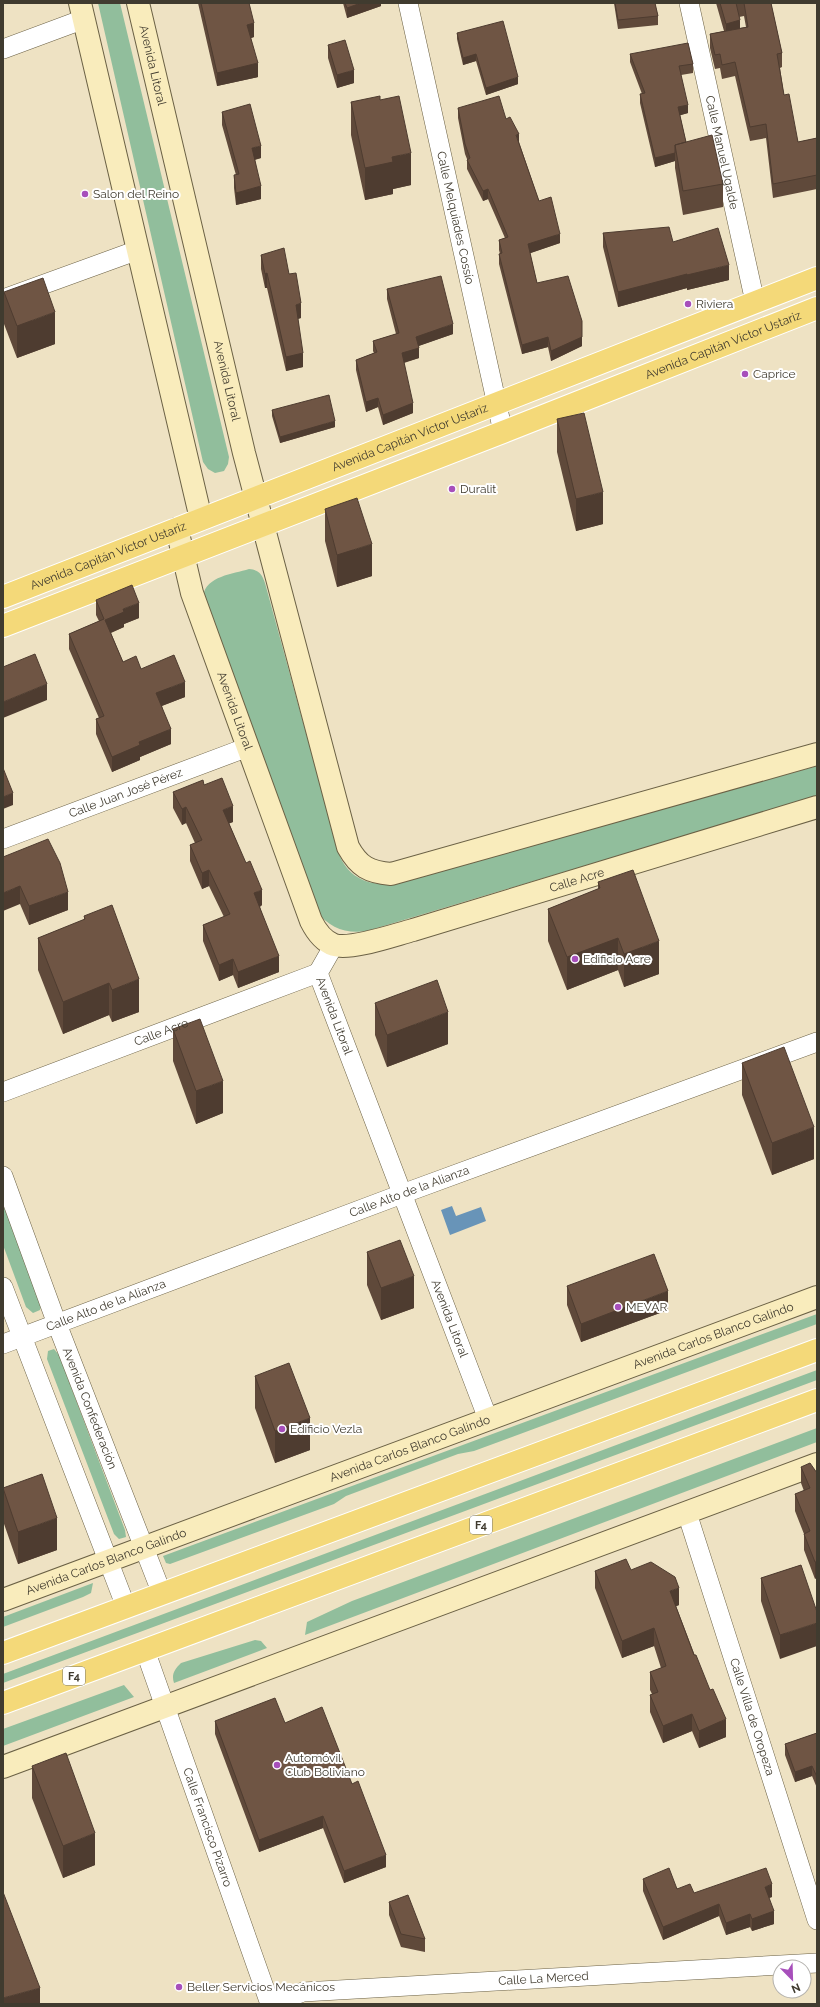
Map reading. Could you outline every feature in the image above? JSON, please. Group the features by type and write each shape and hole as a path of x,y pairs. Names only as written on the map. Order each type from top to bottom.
{"main road":[{"name":"Avenida Capitán Víctor Ustariz","path":"3,597 817,278"},
{"name":"Avenida Capitán Víctor Ustariz","path":"3,626 504,432 817,308"},
{"path":"3,1653 817,1350"},
{"name":"F4","path":"3,1703 817,1400"}],"street":[{"name":"Avenida Litoral","path":"138,3 244,452 348,847 353,858 364,868 375,873 391,874 817,754"},
{"name":"Calle Melquiades Cossío","path":"408,3 504,432"},
{"name":"Calle Manuel Ugalde","path":"689,3 755,302"},
{"path":"3,48 82,11 201,519"},
{"path":"3,299 138,250"},
{"name":"Avenida Litoral","path":"177,529 192,592 311,921 320,936 334,945 318,973 488,1419"},
{"name":"Calle Juan José Pérez","path":"3,839 248,747"},
{"name":"Calle Acre","path":"334,945 356,945 413,930 817,807"},
{"name":"Calle Acre","path":"3,1092 318,973"},
{"name":"Calle Alto de la Alianza","path":"3,1344 402,1194 817,1042"},
{"name":"Avenida Confederación","path":"3,1176 58,1324 162,1594"},
{"path":"3,1287 126,1607"},
{"name":"Avenida Carlos Blanco Galindo","path":"3,1600 817,1297"},
{"path":"3,1767 165,1708 817,1464"},
{"name":"Calle Villa de Oropeza","path":"687,1513 817,1920"},
{"name":"Calle Francisco Pizarro","path":"145,1650 271,2004"},
{"name":"Calle La Merced","path":"271,2004 304,1992 817,1963"}],"green space":[{"path":"98,3 120,3 229,457 228,464 224,471 215,473 208,469 203,462"},
{"path":"249,569 260,573 265,583 339,854 343,863 349,870 362,880 379,884 398,883 817,766 817,796 367,931 352,932 332,926 316,911 203,596 205,589 215,580 228,574"},
{"path":"3,1202 42,1302 40,1310 33,1313 26,1307 3,1245"},
{"path":"817,1314 817,1324 474,1451 458,1454 346,1496 334,1504 170,1564 166,1563 163,1556"},
{"path":"54,1349 59,1355 125,1530 126,1537 119,1539 114,1534 47,1359 48,1351"},
{"path":"817,1370 817,1380 3,1683 3,1674"},
{"path":"817,1428 817,1442 305,1635 307,1622 352,1601"},
{"path":"93,1583 91,1593 83,1597 3,1627 3,1617"},
{"path":"255,1640 261,1641 267,1648 174,1683 174,1672 181,1663"},
{"path":"124,1685 134,1697 3,1746 3,1729"}],"water":[{"path":"452,1206 456,1216 481,1207 486,1221 450,1235 441,1210"}],"building":[{"path":"201,3 249,3 254,23 247,25 258,63 217,73"},
{"path":"345,3 361,3 347,8"},
{"path":"615,3 655,3 658,16 618,20"},
{"path":"720,3 736,3 740,20 726,24"},
{"path":"744,3 771,3 782,53 777,54 784,95 789,94 798,142 817,138 817,175 773,184 766,124 750,127 735,62 722,65 720,54 715,55 710,34 748,27"},
{"path":"503,21 518,77 486,88 476,54 463,58 457,33"},
{"path":"345,40 354,70 337,75 328,45"},
{"path":"688,43 693,64 679,66 688,105 678,107 686,142 675,145 675,153 655,158 640,94 645,93 630,54"},
{"path":"380,96 380,100 399,96 411,153 392,157 393,162 365,168 351,102"},
{"path":"499,96 506,119 510,117 519,134 516,135 539,201 551,197 560,234 528,244 537,283 568,276 582,321 582,337 551,351 548,337 522,345 499,254 502,253 499,240 508,237 488,189 483,191 467,160 470,158 465,144 458,108"},
{"path":"250,104 261,146 252,148 261,186 236,193 234,175 239,174 222,112"},
{"path":"712,135 723,184 683,191 675,145"},
{"path":"669,227 673,242 718,228 729,265 618,292 603,233"},
{"path":"284,248 289,274 296,273 301,303 296,305 303,353 286,357 267,273 265,274 261,255"},
{"path":"441,276 453,324 416,337 419,348 402,353 413,403 383,415 378,398 366,402 356,360 377,352 373,341 399,333 387,289"},
{"path":"43,278 55,312 17,326 4,292"},
{"path":"329,395 335,421 280,437 272,410"},
{"path":"584,413 603,492 576,499 557,419"},
{"path":"357,498 372,544 337,555 325,509"},
{"path":"132,585 139,603 123,609 124,612 105,620 123,662 136,656 141,669 174,655 185,682 156,693 171,729 139,742 140,745 112,757 96,719 104,716 69,634 104,619 96,600"},
{"path":"35,654 47,684 3,702 3,667"},
{"path":"3,768 13,793 3,797"},
{"path":"222,778 233,806 223,810 246,863 250,861 262,890 254,893 279,956 238,972 233,959 219,965 203,925 230,914 209,870 202,873 190,845 202,840 186,807 182,809 173,792 203,780 204,785"},
{"path":"48,839 60,863 68,892 29,906 20,886 3,893 3,857"},
{"path":"633,870 659,941 624,954 618,938 567,957 548,909 600,888 598,882"},
{"path":"112,905 139,979 112,990 109,983 63,1002 38,938 85,919 84,916"},
{"path":"437,980 448,1012 387,1035 375,1003"},
{"path":"200,1019 223,1081 196,1091 173,1029"},
{"path":"784,1047 814,1127 772,1143 742,1063"},
{"path":"400,1240 414,1276 381,1288 367,1252"},
{"path":"654,1254 668,1291 581,1324 567,1286"},
{"path":"289,1363 310,1418 275,1431 255,1376"},
{"path":"810,1463 817,1473 817,1562 815,1562 804,1534 810,1531 795,1494 810,1488 801,1467"},
{"path":"42,1474 57,1518 18,1532 3,1488"},
{"path":"626,1559 631,1570 651,1562 675,1577 679,1588 670,1591 694,1655 696,1655 710,1690 713,1689 726,1719 699,1731 692,1714 663,1726 650,1695 658,1692 650,1672 666,1666 654,1628 622,1641 595,1571"},
{"path":"801,1565 817,1612 817,1623 780,1635 761,1578"},
{"path":"275,1698 285,1723 322,1707 352,1784 358,1781 386,1855 344,1871 323,1816 259,1840 215,1721"},
{"path":"817,1733 817,1777 812,1766 795,1772 785,1744"},
{"path":"66,1753 95,1833 63,1846 32,1766"},
{"path":"669,1868 677,1889 690,1884 694,1893 766,1868 772,1884 765,1887 774,1911 752,1919 750,1914 726,1923 719,1904 663,1927 643,1879"},
{"path":"3,1892 40,1988 3,1998"},
{"path":"408,1895 425,1939 401,1934 389,1902"}],"place":[{"name":"Salon del Reino","path":"85,194"},
{"name":"Riviera","path":"688,304"},
{"name":"Caprice","path":"745,374"},
{"name":"Duralit","path":"452,489"},
{"name":"Edificio Acre","path":"575,959"},
{"name":"MEVAR","path":"618,1307"},
{"name":"Edificio Vezla","path":"282,1429"},
{"name":"Automóvil Club Boliviano","path":"277,1765"},
{"name":"Beller Servicios Mecánicos","path":"179,1987"}]}
